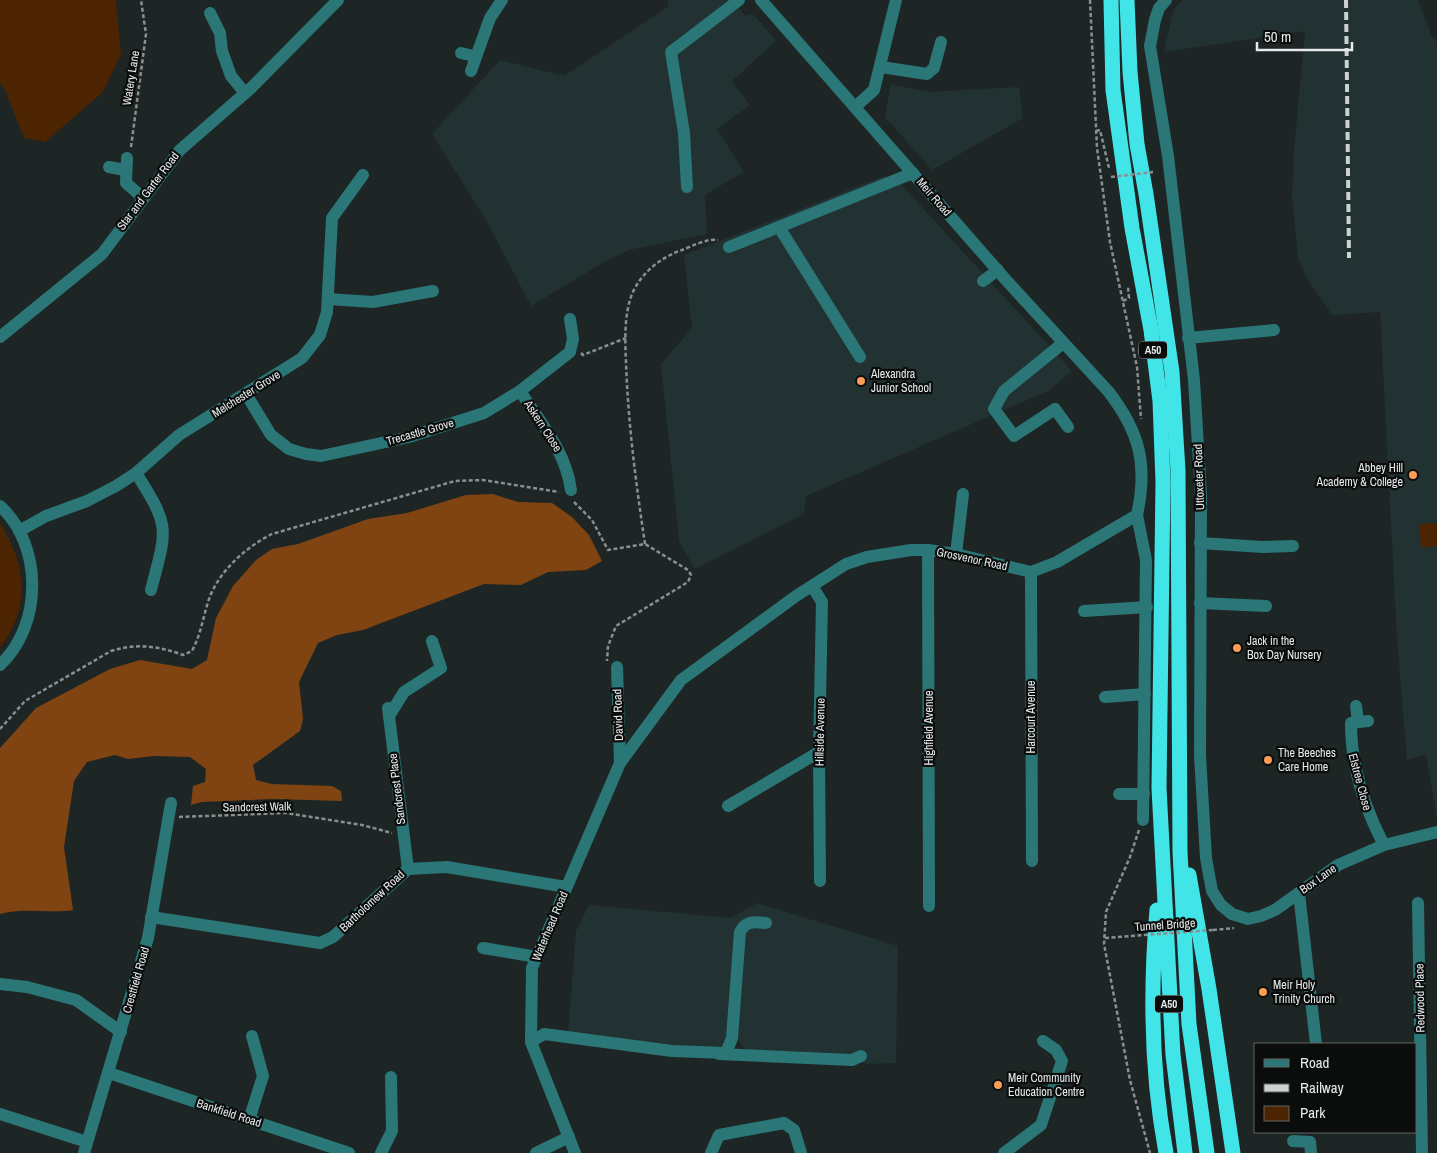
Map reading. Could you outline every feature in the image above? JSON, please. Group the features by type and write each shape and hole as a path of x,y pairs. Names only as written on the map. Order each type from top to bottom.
{"highway":[{"name":"A50","path":"1111,0 1113,90 1160,401 1163,482 1160,769 1162,854 1173,1055 1185,1153"},
{"name":"A50","path":"1126,0 1137,144 1146,194 1173,392 1178,471 1180,824 1188,1017 1207,1153"},
{"path":"1180,824 1209,989 1233,1153"},
{"path":"1162,854 1154,943 1154,1040 1155,1075 1166,1153"}],"street":[{"name":"Star and Garter Road","path":"0,338 102,254 142,197 180,150 245,93 338,0"},
{"path":"471,71 474,56 490,18 502,0"},
{"path":"687,187 683,124 671,52 739,0"},
{"name":"Meir Road","path":"761,0 998,270 1108,391 1122,408 1132,430"},
{"path":"855,107 874,90 896,0"},
{"name":"Uttoxeter Road","path":"1166,0 1159,8 1150,36 1152,64 1168,156 1194,380 1200,487 1200,754 1206,858 1212,891"},
{"path":"210,14 220,33 222,51 231,76 245,93"},
{"path":"881,67 927,74 934,68 941,42"},
{"path":"461,53 474,56"},
{"path":"108,167 126,164 126,183 142,197"},
{"path":"729,246 913,174"},
{"name":"Melchester Grove","path":"19,531 46,516 87,501 116,486 136,472 178,435 302,358 320,334 328,299 332,218 363,175"},
{"path":"780,227 860,357"},
{"path":"983,281 998,270"},
{"path":"328,299 373,302 433,291"},
{"path":"563,359 572,346 570,318"},
{"path":"1188,338 1274,330"},
{"path":"1063,343 1004,391 994,409 1014,436 1055,409 1068,427"},
{"name":"Trecastle Grove","path":"246,394 262,423 278,441 289,449 322,456 409,437 484,413 520,391 563,359"},
{"name":"Askern Close","path":"520,391 561,453 569,473 568,495"},
{"path":"1132,430 1141,459 1143,488 1137,515 1146,560 1147,607 1143,820"},
{"path":"136,472 154,500 164,525 164,543 151,590"},
{"path":"956,554 963,494"},
{"path":"0,506 9,514 19,531 28,553 32,598 27,623 18,643 0,665"},
{"path":"1031,572 1057,562 1137,515"},
{"path":"1200,543 1263,547 1293,546"},
{"name":"Grosvenor Road","path":"620,763 681,680 812,586 846,564 867,557 911,550 928,550 956,554 1031,572"},
{"name":"Highfield Avenue","path":"928,550 929,906"},
{"name":"Harcourt Avenue","path":"1031,572 1032,861"},
{"name":"Hillside Avenue","path":"812,586 822,602 819,752 820,881"},
{"path":"1200,603 1266,606"},
{"path":"1084,611 1147,607"},
{"name":"Sandcrest Place","path":"408,869 389,712 404,692 441,668 432,641"},
{"name":"David Road","path":"617,668 620,763"},
{"path":"1105,697 1145,694"},
{"name":"Elstree Close","path":"1356,706 1363,721 1351,722 1353,760 1372,822 1384,845"},
{"path":"728,806 819,752"},
{"name":"Waterhead Road","path":"575,1153 531,1042 532,968 620,763"},
{"path":"1119,794 1144,794"},
{"name":"Crestfield Road","path":"86,1147 148,938 171,804"},
{"name":"Box Lane","path":"1212,891 1221,905 1232,914 1248,919 1276,910 1338,865 1384,845 1437,832"},
{"name":"Bartholomew Road","path":"151,917 320,943 333,937 408,869 448,868 566,887"},
{"path":"1299,893 1320,1040"},
{"name":"Redwood Place","path":"1418,903 1422,1153"},
{"path":"719,1054 726,1053 732,1038 740,932 750,922 766,922"},
{"path":"483,948 537,957"},
{"path":"0,984 27,988 76,1000 121,1032"},
{"path":"531,1042 544,1034 672,1051 852,1060 862,1056"},
{"path":"249,1120 263,1076 252,1036"},
{"path":"1004,1153 1041,1125 1062,1061 1056,1050 1043,1041"},
{"name":"Bankfield Road","path":"109,1073 349,1153"},
{"path":"381,1153 392,1131 391,1077"},
{"path":"0,1114 86,1147"},
{"path":"711,1153 719,1136 784,1123 794,1130 801,1153"},
{"path":"536,1153 569,1138"},
{"path":"1292,1141 1310,1142 1311,1153"}],"path":[{"name":"Watery Lane","path":"126,164 130,153 146,34 141,0"},
{"path":"1090,0 1096,131 1110,242 1137,367 1141,428 1132,430"},
{"path":"1096,131 1100,130 1111,177 1153,172"},
{"path":"646,544 627,392 627,316 633,293 659,261 670,254 716,239 729,246"},
{"path":"563,359 577,352 583,355 626,338"},
{"path":"0,729 25,701 111,651 124,647 154,646 183,655 192,651 201,630 209,599 219,580 246,550 272,534 455,481 483,480 512,483 557,491 568,495 592,520 608,550 646,544 688,570 691,579 616,626 608,646 606,668 617,668"},
{"name":"Sandcrest Walk","path":"169,818 286,813 362,825 403,835"},
{"path":"1143,820 1106,912 1105,938 1130,1080 1150,1153"},
{"name":"Tunnel Bridge","path":"1105,938 1213,930"}],"shaded area":[{"path":"667,0 736,0 745,16 753,14 776,41 732,81 750,105 717,129 744,172 705,195 707,234 629,250 606,261 531,306 486,220 432,134 500,60 564,76 669,6"},
{"path":"1182,0 1418,0 1432,37 1437,41 1437,819 1426,755 1407,760 1397,638 1380,312 1332,315 1306,277 1298,257 1292,197 1294,149 1305,31 1164,52 1173,10"},
{"path":"891,84 929,92 1019,87 1023,118 932,170 885,117"},
{"name":"Alexandra Junior School","path":"884,176 901,184 1072,371 1048,391 806,496 804,514 695,569 679,541 661,364 692,328 684,255"},
{"path":"493,494 518,502 552,503 572,517 589,535 602,561 586,570 548,572 521,585 484,584 363,630 337,635 318,643 299,682 303,719 300,731 253,765 256,780 272,784 332,786 341,791 342,801 273,799 202,802 191,805 193,786 205,782 206,769 190,757 154,756 128,759 115,755 87,762 74,781 64,847 73,910 18,911 0,914 0,748 36,708 110,669 140,660 192,669 207,660 216,618 233,586 256,560 272,549 298,544 368,519 407,513 466,495"},
{"path":"757,903 898,946 896,1063 865,1064 856,1055 746,1050 737,1039 712,1050 568,1034 576,931 589,905 731,918"}],"green space":[{"path":"0,0 116,0 121,54 103,92 45,142 24,138 5,90 0,83"},
{"path":"0,523 16,555 22,586 21,602 17,617 10,633 0,648"},
{"path":"1437,523 1437,546 1421,548 1419,524"}],"railway":[{"path":"1346,0 1349,258"}],"place":[{"name":"Alexandra Junior School","path":"861,381"},
{"name":"Abbey Hill Academy & College","path":"1413,475"},
{"name":"Jack in the Box Day Nursery","path":"1237,648"},
{"name":"The Beeches Care Home","path":"1268,760"},
{"name":"Meir Holy Trinity Church","path":"1263,992"},
{"name":"Meir Community Education Centre","path":"998,1085"}]}
